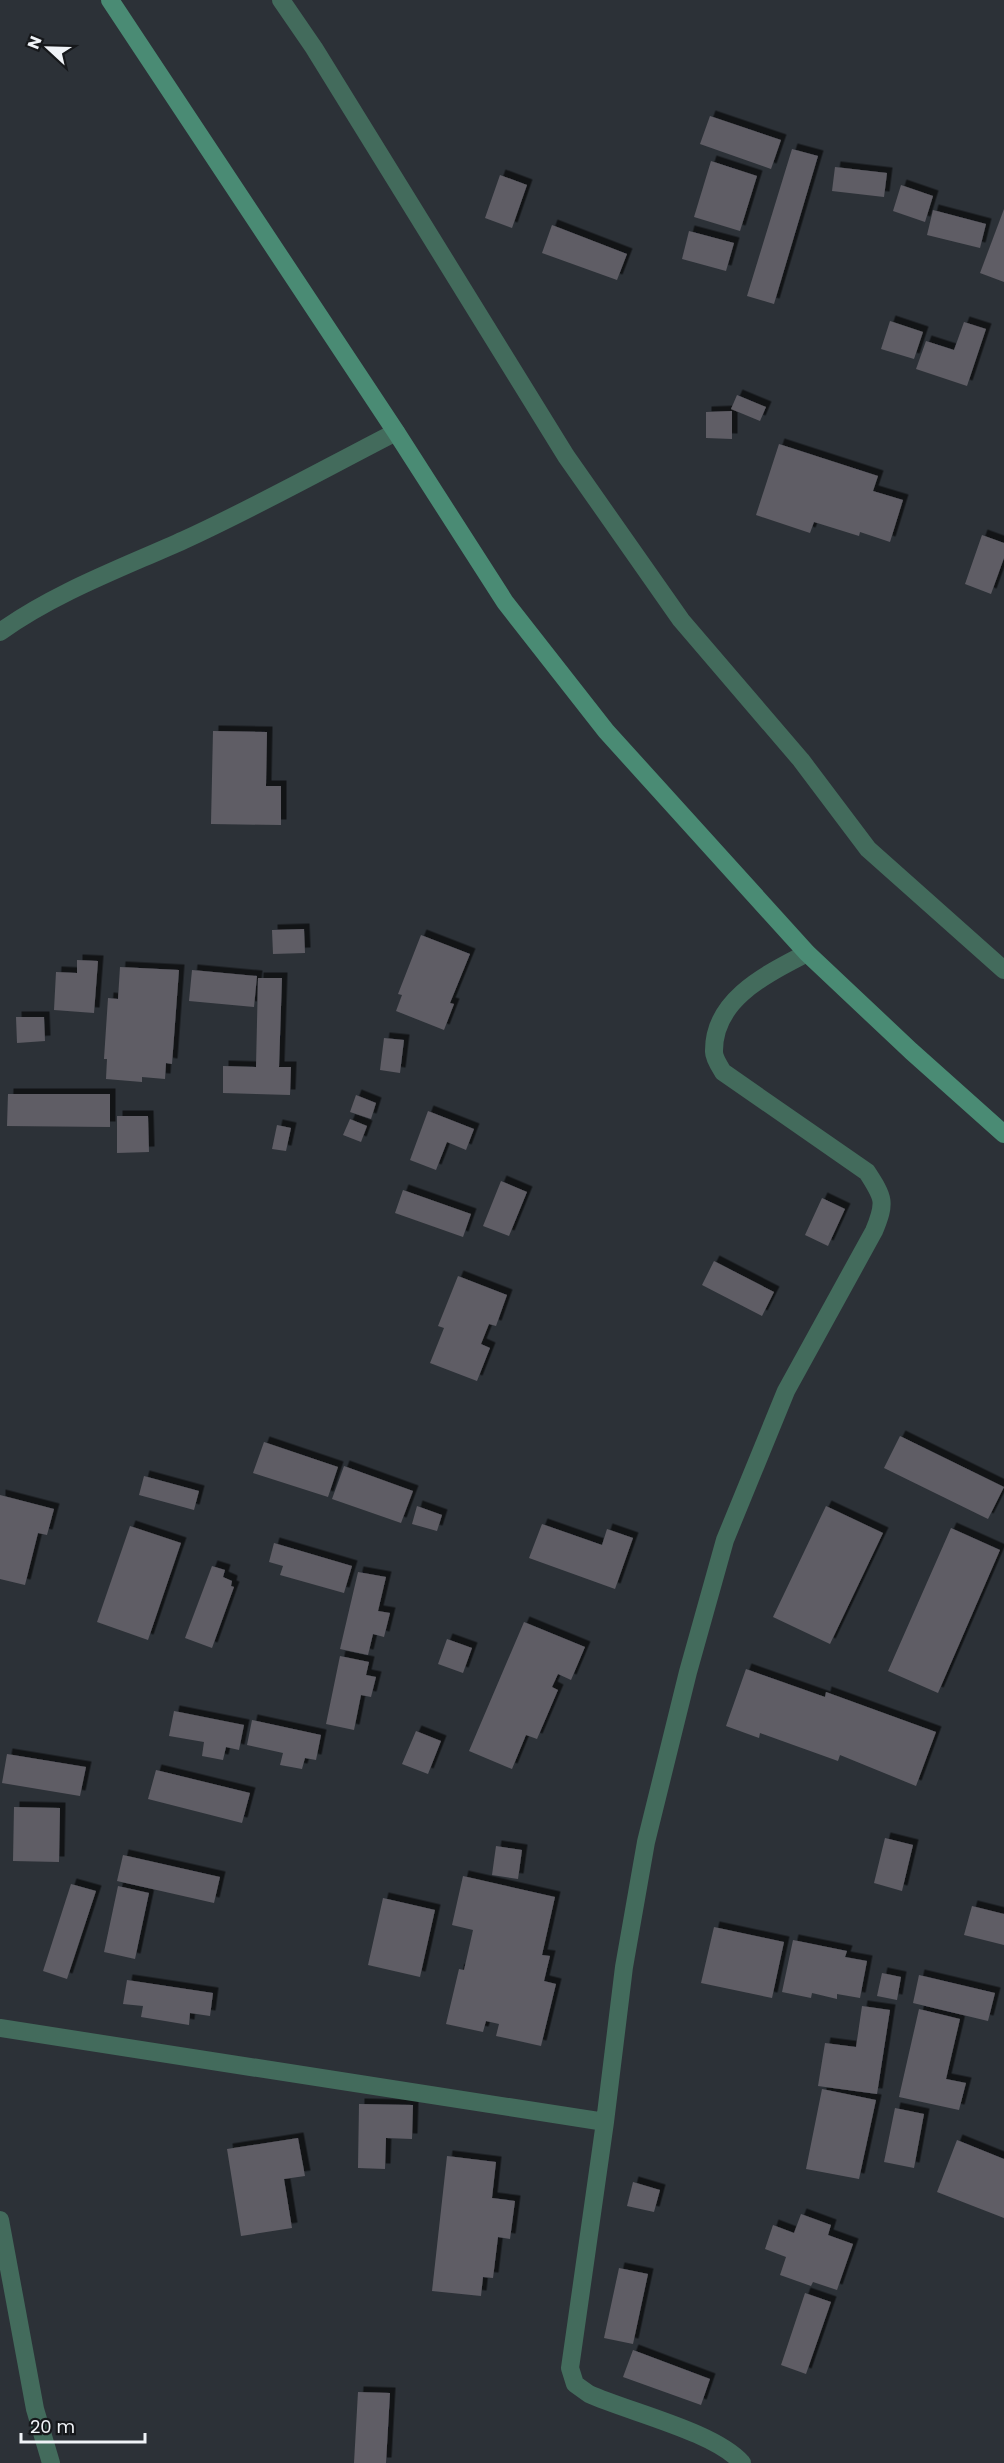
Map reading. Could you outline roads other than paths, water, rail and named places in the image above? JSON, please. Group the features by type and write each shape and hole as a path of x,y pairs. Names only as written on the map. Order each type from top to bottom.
{"main road":[{"path":"110,0 396,432 505,602 606,731 807,953 1004,1134"}],"street":[{"path":"281,0 314,48 566,456 681,620 801,760 868,849 1004,970"},
{"path":"0,632 15,621 91,580 185,539 396,432"},
{"path":"742,2463 734,2454 702,2436 589,2394 575,2384 570,2368 605,2122 624,1967 646,1842 688,1672 725,1540 786,1391 874,1231 881,1213 882,1194 867,1172 723,1072 713,1053 718,1028 730,1003 763,976 807,953"},
{"path":"0,2028 605,2122"},
{"path":"0,2220 35,2409 51,2463"}]}
